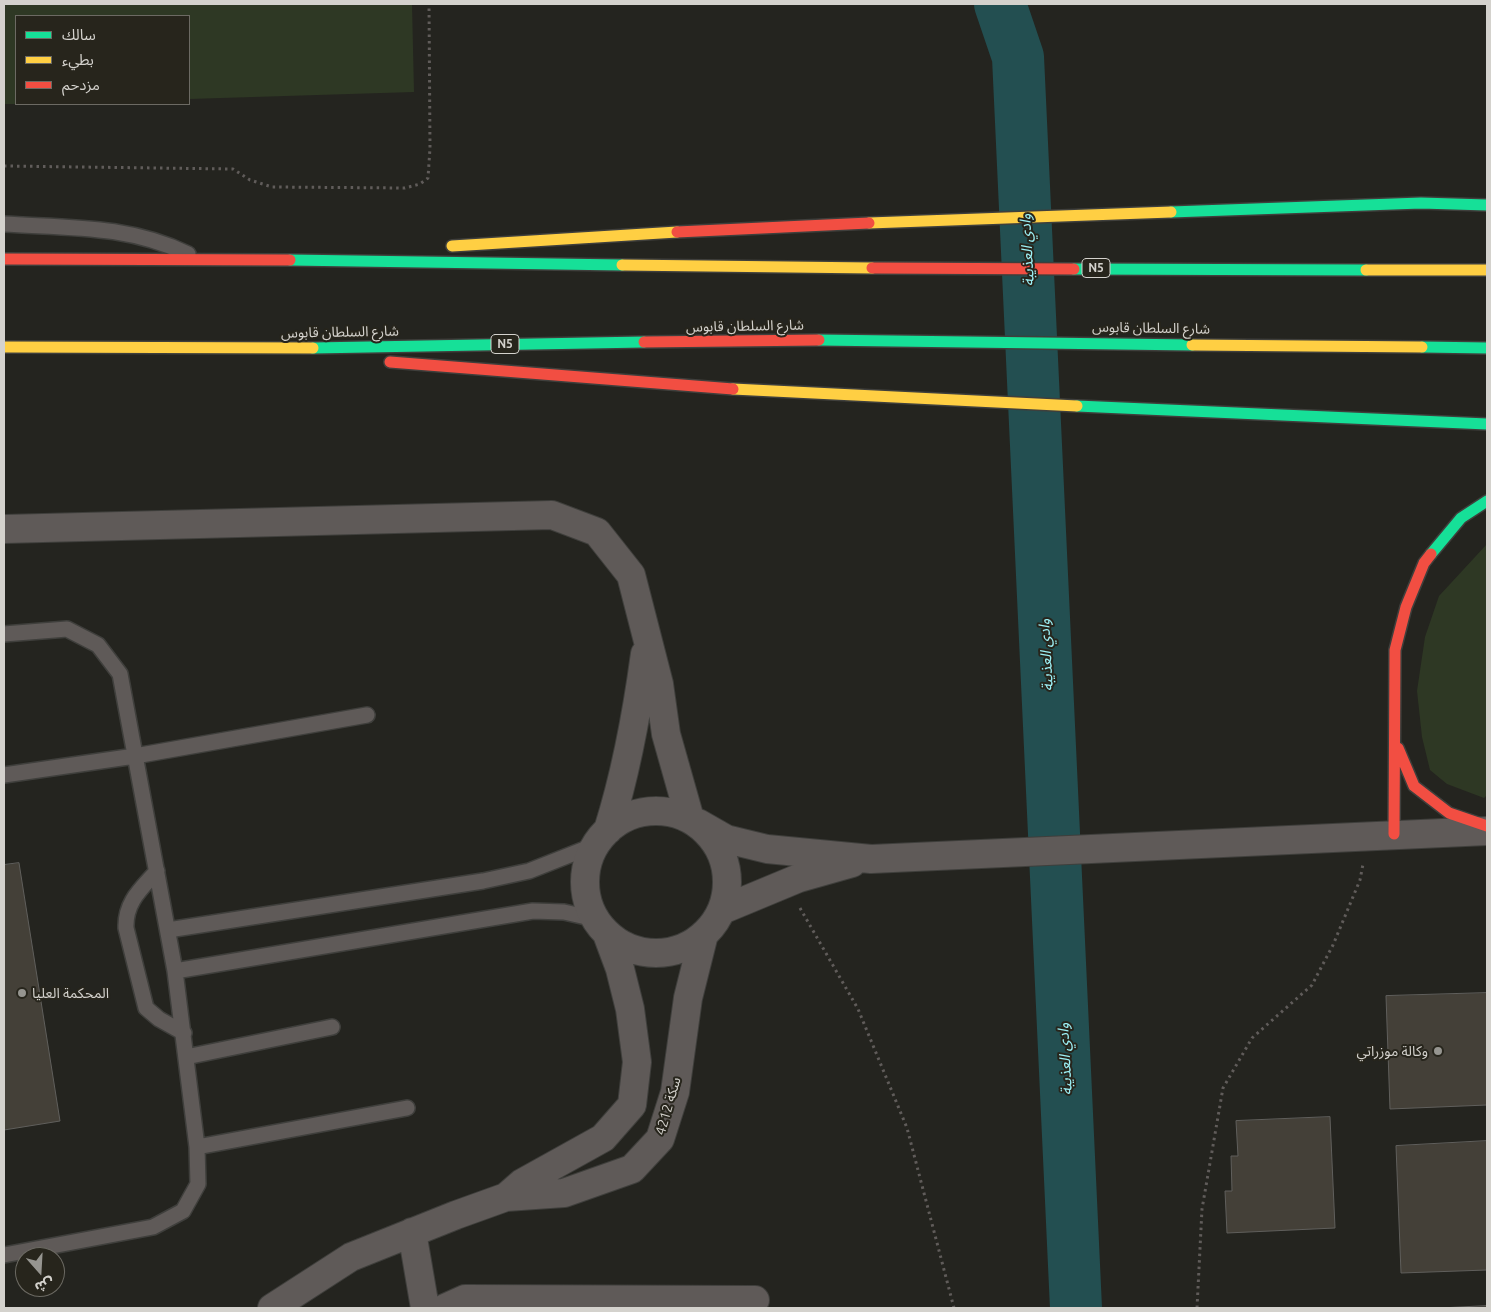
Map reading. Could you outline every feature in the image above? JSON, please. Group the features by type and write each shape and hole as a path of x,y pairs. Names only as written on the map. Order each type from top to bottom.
{"highway":[{"path":"440,247 784,226 1422,203 1487,205"},
{"path":"244,259 391,250"},
{"name":"N5","path":"4,259 244,259 785,268 1487,270"},
{"name":"شارع السلطان قابوس","path":"4,347 227,349 782,340 1487,348"},
{"path":"227,349 355,359"},
{"path":"374,360 778,393 1487,424"},
{"path":"1382,835 1393,736 1395,650 1406,607 1424,563 1461,518 1487,500"},
{"path":"1393,736 1414,786 1449,813 1487,826"}],"street":[{"path":"4,529 552,515 597,532 632,575 647,642 659,684 666,734 694,821 712,837 722,853 728,872 728,891 722,910 712,927 691,944 661,953 642,952 623,945 601,926 587,901 585,882 588,863 616,805 637,707 647,642"},
{"path":"601,837 624,818 642,812 662,810 681,814 726,838 767,849 871,859 1487,831"},
{"path":"722,910 786,883 871,859"},
{"name":"سكة 4212","path":"506,1197 522,1183 603,1138 632,1105 637,1062 630,1009 620,969 601,926"},
{"name":"سكة 4212","path":"272,1308 351,1257 412,1232 506,1197 564,1193 632,1169 660,1139 675,1092 688,998 704,934"},
{"path":"412,1232 425,1308"},
{"path":"445,1308 465,1299 755,1300"}],"lane":[{"path":"4,224 101,229 135,234 168,244 199,259"},
{"path":"4,634 67,628 98,645 120,674 175,971 197,1147 198,1184 183,1211 153,1228 4,1255"},
{"path":"4,774 135,756 367,715"},
{"path":"168,930 483,881 529,871 601,837"},
{"path":"157,871 130,902 125,914 126,928 146,1008 159,1019 184,1033"},
{"path":"175,971 533,911 564,912 601,926"},
{"path":"186,1057 332,1027"},
{"path":"197,1147 407,1108"}],"path":[{"path":"4,166 233,169 250,180 272,187 405,188 420,184 428,178 430,148 429,4"},
{"path":"1197,1308 1202,1209 1224,1088 1252,1038 1312,985 1382,835"},
{"path":"786,883 858,1009 907,1128 954,1308"}],"green space":[{"path":"4,4 412,4 414,92 190,99 190,15 15,15 15,104 4,104"},
{"path":"1487,544 1487,795 1484,798 1447,784 1430,770 1422,737 1417,691 1425,637 1439,596"}],"building":[{"name":"المحكمة العليا","path":"19,863 60,1121 4,1130 4,865"},
{"name":"وكالة موزراتي","path":"1487,993 1487,1105 1390,1109 1386,996"},
{"path":"1330,1117 1335,1228 1227,1233 1225,1191 1232,1191 1231,1156 1238,1156 1236,1121"},
{"path":"1487,1141 1487,1270 1401,1273 1396,1146"},
{"path":"1487,1306 1487,1308 1440,1308"}],"waterway":[{"name":"وادي العذيبة","path":"1000,4 1018,57 1076,1308"}],"traffic: fast":[{"path":"1171,212 1421,203 1487,205"},
{"path":"290,260 622,265"},
{"path":"1074,269 1366,270"},
{"path":"819,340 1192,345"},
{"path":"313,348 644,342"},
{"path":"1422,347 1487,348"},
{"path":"1077,406 1487,424"},
{"path":"1431,554 1461,518 1487,501"}],"traffic: slow":[{"path":"869,223 1171,212"},
{"path":"452,246 677,232"},
{"path":"622,265 872,268"},
{"path":"1366,270 1487,270"},
{"path":"1192,345 1422,347"},
{"path":"4,347 313,348"},
{"path":"733,389 1077,406"}],"traffic: jam":[{"path":"677,232 869,223"},
{"path":"4,259 290,260"},
{"path":"872,268 1074,269"},
{"path":"644,342 819,340"},
{"path":"390,362 733,389"},
{"path":"1394,834 1395,650 1406,607 1424,563 1431,554"},
{"path":"1398,748 1414,786 1449,813 1487,826"}],"place":[{"name":"المحكمة العليا","path":"22,993"},
{"name":"وكالة موزراتي","path":"1438,1051"}]}
